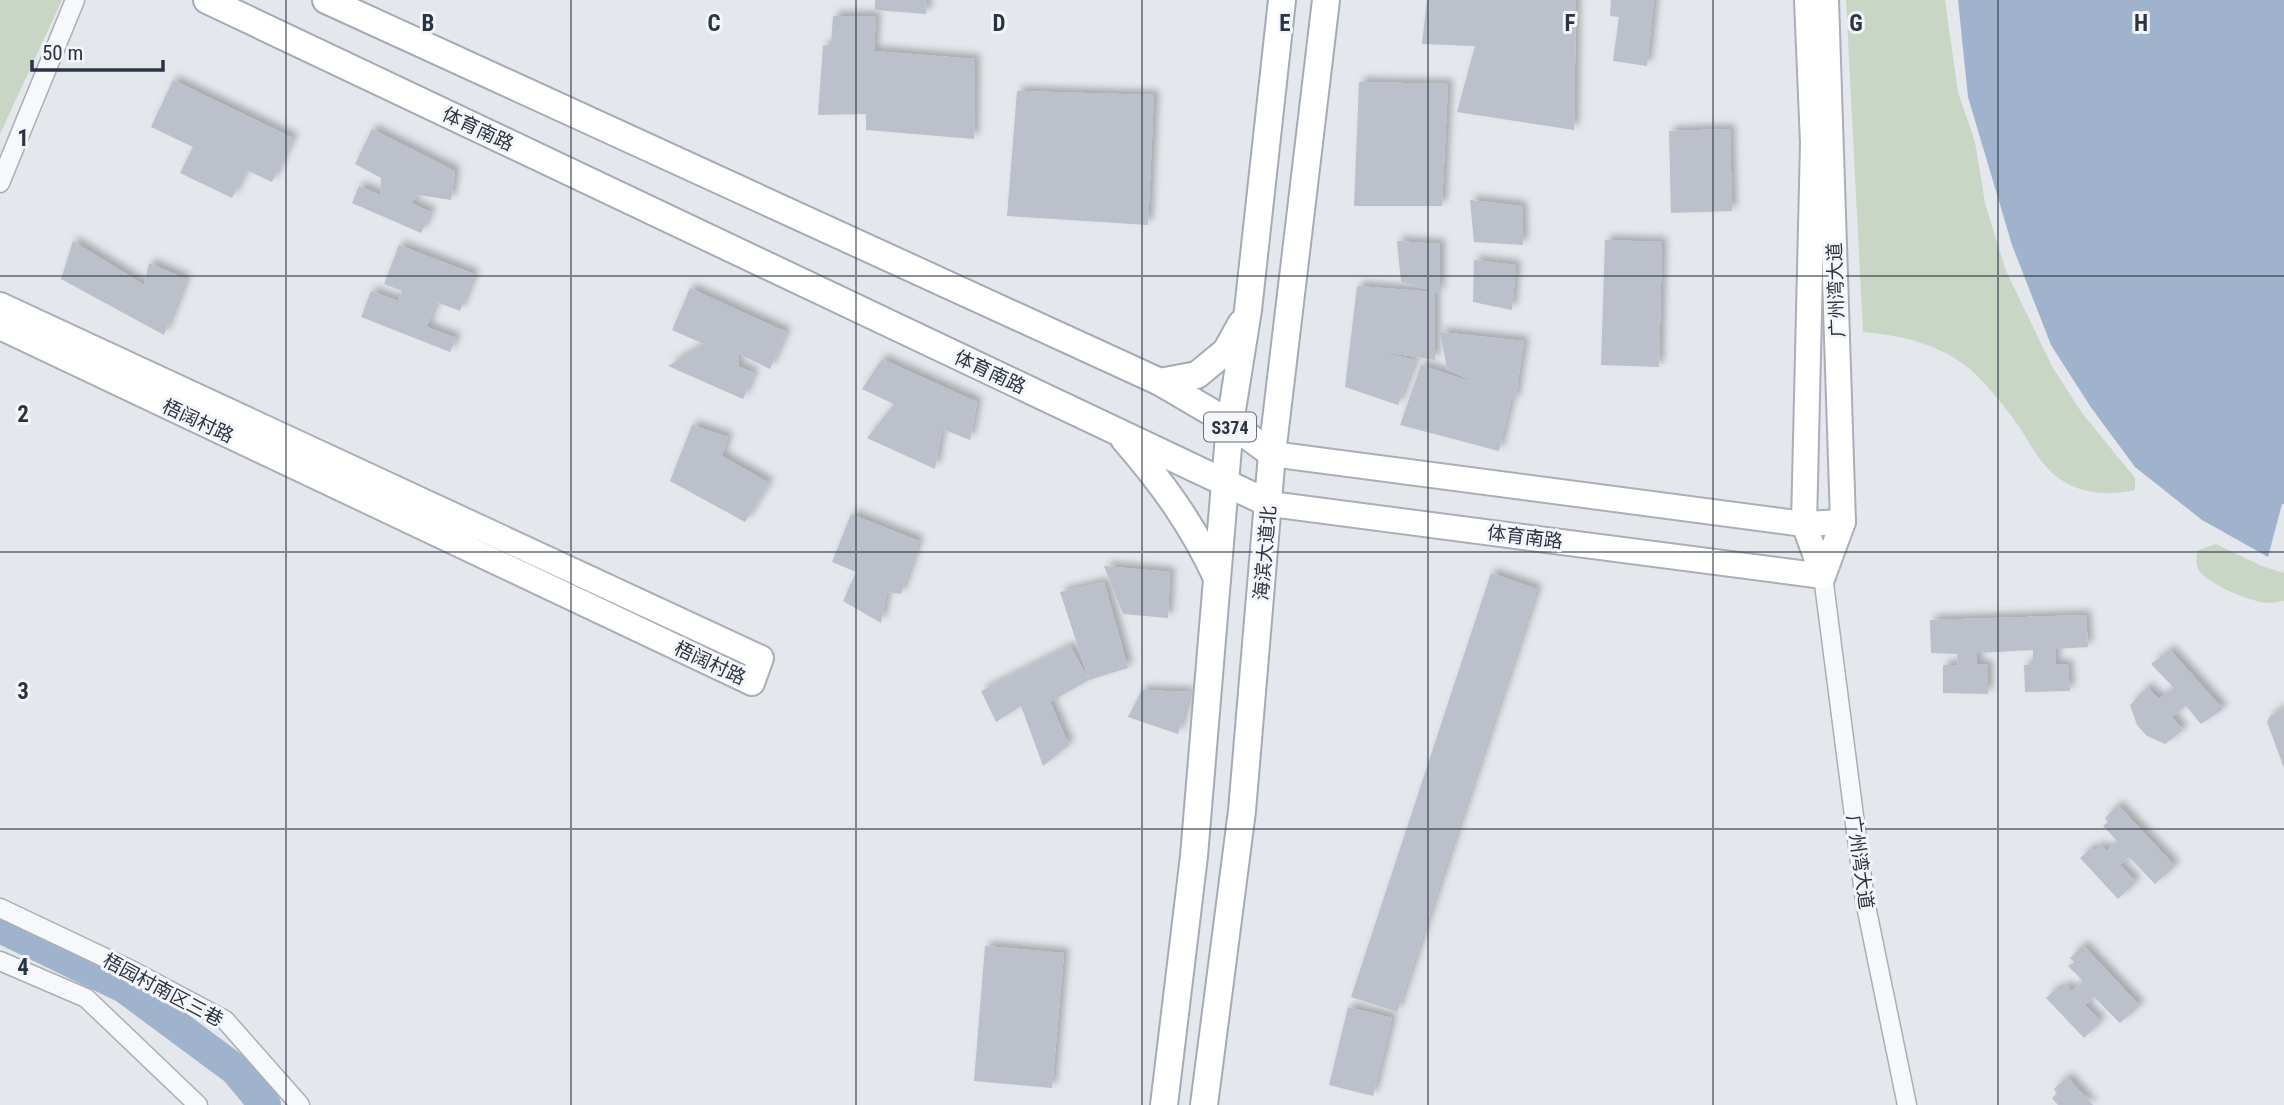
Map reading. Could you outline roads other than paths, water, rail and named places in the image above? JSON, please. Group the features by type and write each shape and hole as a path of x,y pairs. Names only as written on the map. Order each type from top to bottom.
{"main road":[{"name":"体育南路","path":"207,0 1269,504"},
{"path":"326,0 1160,382 1230,423 1272,454"},
{"name":"S374","path":"1164,1105 1194,856 1230,423 1248,310 1282,0"},
{"name":"海滨大道北","path":"1204,1105 1242,811 1272,454 1326,0"},
{"path":"1160,382 1197,374 1227,351 1248,310"},
{"path":"1119,432 1161,482 1199,540 1218,580"}],"street":[{"path":"0,183 75,0"},
{"name":"广州湾大道","path":"1807,0 1813,143 1804,524 1823,576 1865,901 1907,1105"},
{"name":"广州湾大道","path":"1823,576 1843,522 1826,0"},
{"name":"梧阔村路","path":"0,305 761,658 752,683 0,327"},
{"path":"1272,454 1804,524 1843,522"},
{"name":"体育南路","path":"1269,504 1823,576"},
{"name":"梧园村南区三巷","path":"0,908 133,971 225,1020 300,1105"},
{"path":"0,961 86,998 198,1105"}],"water":[{"path":"1958,0 2284,0 2284,504 2268,557 2202,520 2135,467 2090,406 2051,345 2012,245 1968,97"}],"waterway":[{"path":"0,927 124,987 236,1070 265,1105"}]}
